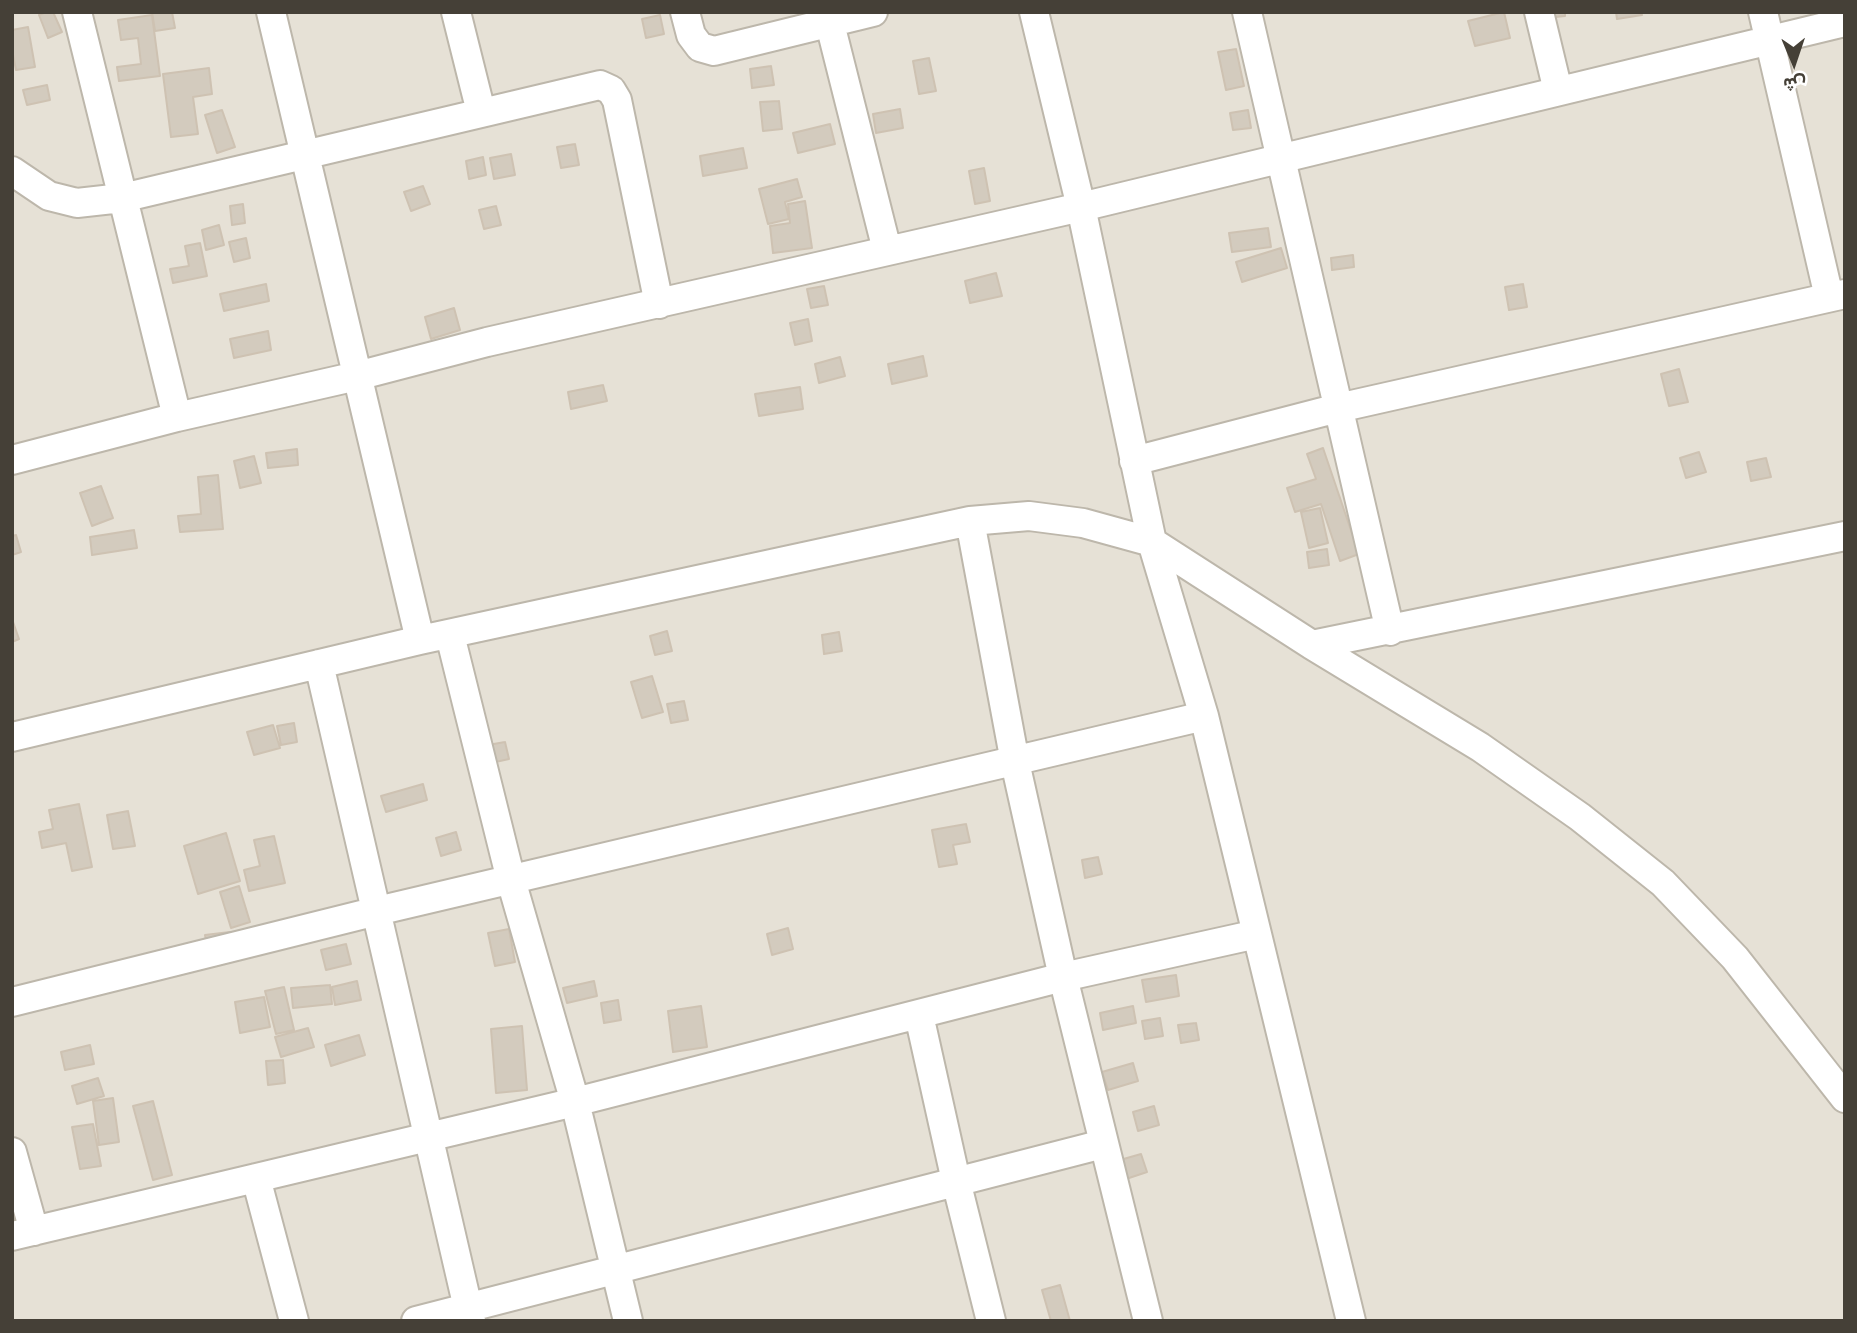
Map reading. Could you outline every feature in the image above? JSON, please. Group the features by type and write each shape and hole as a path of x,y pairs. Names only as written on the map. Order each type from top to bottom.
{"street":[{"path":"77,12 177,416"},
{"path":"271,12 419,640"},
{"path":"456,12 481,112"},
{"path":"685,12 691,36 700,47 715,51 828,17 873,12"},
{"path":"1034,12 1081,207 1152,542 1204,716 1351,1321"},
{"path":"1247,12 1390,631"},
{"path":"1539,12 1558,91"},
{"path":"1135,461 1338,408 1837,295 1763,12"},
{"path":"828,17 887,250"},
{"path":"12,460 177,416 357,376 487,342 1081,207 1845,22"},
{"path":"12,172 50,196 77,203 122,198 600,85 611,90 617,100 659,304"},
{"path":"12,737 419,640 970,521 1029,516 1083,523 1152,542 1312,645 1480,747 1580,817 1663,883 1735,958 1845,1098"},
{"path":"970,521 1016,762 1063,977 1148,1321"},
{"path":"1312,645 1845,536"},
{"path":"450,635 511,880 575,1102 628,1321"},
{"path":"319,664 470,1314"},
{"path":"12,1002 377,911 1204,716"},
{"path":"12,1152 23,1233 429,1138 1063,977 1257,934"},
{"path":"919,1015 991,1321"},
{"path":"416,1321 470,1314 615,1270 1103,1144"},
{"path":"256,1178 294,1321"}],"shaded area":[{"path":"12,12 1845,12 1845,1321 12,1321"}],"building":[{"path":"53,12 62,32 48,38 39,15"},
{"path":"152,12 172,12 175,28 155,31"},
{"path":"1504,12 1510,38 1475,46 1468,21"},
{"path":"1545,12 1565,12 1565,16 1546,18"},
{"path":"1616,12 1641,12 1642,15 1617,19"},
{"path":"152,15 160,76 119,81 117,67 141,64 138,38 121,40 118,20"},
{"path":"660,15 664,34 646,38 642,19"},
{"path":"28,27 35,67 16,70 12,30"},
{"path":"1236,49 1244,86 1226,90 1218,52"},
{"path":"929,58 936,91 919,94 913,61"},
{"path":"771,66 774,85 752,88 750,69"},
{"path":"209,68 212,94 193,97 198,134 171,137 163,74"},
{"path":"47,85 50,100 27,105 23,90"},
{"path":"779,101 782,129 763,131 760,102"},
{"path":"900,109 903,128 876,133 873,114"},
{"path":"222,110 235,147 217,153 205,115"},
{"path":"1248,110 1251,128 1233,130 1230,113"},
{"path":"830,124 835,144 798,153 793,133"},
{"path":"575,144 579,165 561,168 557,147"},
{"path":"743,148 747,168 703,176 700,156"},
{"path":"511,154 515,175 494,179 490,158"},
{"path":"483,157 486,175 469,179 466,161"},
{"path":"984,168 990,201 975,204 969,171"},
{"path":"797,179 802,197 785,202 789,219 768,224 759,189"},
{"path":"423,186 430,204 411,211 404,192"},
{"path":"805,201 812,248 773,253 770,226 790,223 788,204"},
{"path":"243,204 245,223 232,225 230,206"},
{"path":"496,206 501,225 484,229 479,210"},
{"path":"219,225 224,245 206,250 202,230"},
{"path":"1268,228 1271,247 1232,252 1229,233"},
{"path":"246,238 250,258 234,262 229,242"},
{"path":"200,243 207,276 173,283 170,269 189,266 185,246"},
{"path":"1281,248 1287,268 1242,282 1236,262"},
{"path":"1353,255 1354,267 1332,270 1331,258"},
{"path":"996,273 1002,296 970,303 965,281"},
{"path":"266,284 269,301 224,311 220,294"},
{"path":"1523,284 1527,307 1509,310 1505,287"},
{"path":"824,286 828,305 811,308 807,289"},
{"path":"454,308 460,330 431,339 425,317"},
{"path":"808,319 812,341 795,345 790,323"},
{"path":"268,331 271,350 234,358 230,339"},
{"path":"923,356 927,376 892,384 888,364"},
{"path":"840,357 845,376 819,383 815,364"},
{"path":"1679,369 1688,402 1669,406 1661,374"},
{"path":"603,385 607,401 571,409 568,392"},
{"path":"800,387 803,409 759,416 755,394"},
{"path":"1323,448 1359,554 1340,561 1321,504 1295,512 1287,488 1316,479 1307,454"},
{"path":"297,449 298,465 268,468 266,453"},
{"path":"1699,452 1706,472 1686,478 1680,458"},
{"path":"254,456 261,483 240,488 234,461"},
{"path":"1766,458 1771,477 1751,481 1747,462"},
{"path":"218,475 223,529 180,532 178,516 201,514 198,477"},
{"path":"101,486 113,518 92,526 80,493"},
{"path":"1320,508 1328,543 1309,548 1301,512"},
{"path":"134,530 137,548 92,555 90,537"},
{"path":"16,535 21,552 12,555 12,536"},
{"path":"1327,549 1329,565 1309,568 1307,552"},
{"path":"12,619 19,639 12,642"},
{"path":"667,631 672,651 655,655 650,636"},
{"path":"839,632 842,651 824,654 822,635"},
{"path":"652,676 663,712 642,718 631,682"},
{"path":"684,701 688,720 671,723 667,704"},
{"path":"294,723 297,742 281,745 277,726"},
{"path":"273,725 280,748 254,755 247,732"},
{"path":"505,742 509,759 491,763 488,745"},
{"path":"423,784 427,800 386,812 381,796"},
{"path":"79,804 92,867 72,871 66,843 42,848 39,832 53,829 49,810"},
{"path":"128,811 135,846 113,849 107,815"},
{"path":"966,824 970,842 953,845 957,864 939,867 932,830"},
{"path":"456,832 461,850 441,856 436,838"},
{"path":"226,833 240,881 198,894 184,846"},
{"path":"274,836 285,883 249,891 244,870 260,866 254,840"},
{"path":"1098,857 1102,874 1085,878 1082,860"},
{"path":"239,886 250,922 231,928 220,892"},
{"path":"788,928 793,949 772,955 767,934"},
{"path":"509,929 515,962 495,966 488,933"},
{"path":"230,932 231,942 207,945 205,935"},
{"path":"346,944 351,964 326,970 321,950"},
{"path":"1176,975 1179,996 1146,1002 1142,980"},
{"path":"357,981 361,1000 335,1005 332,987"},
{"path":"594,981 597,996 567,1003 563,988"},
{"path":"330,985 332,1004 293,1008 291,988"},
{"path":"284,987 294,1030 276,1034 265,991"},
{"path":"264,997 270,1027 240,1033 235,1002"},
{"path":"618,1000 621,1020 604,1023 601,1003"},
{"path":"701,1006 707,1047 673,1052 668,1011"},
{"path":"1133,1006 1136,1023 1103,1030 1100,1013"},
{"path":"1160,1018 1163,1036 1145,1039 1142,1021"},
{"path":"1196,1023 1199,1040 1181,1043 1178,1025"},
{"path":"522,1026 527,1090 496,1093 491,1029"},
{"path":"308,1028 314,1047 281,1057 275,1037"},
{"path":"359,1035 365,1055 331,1066 325,1045"},
{"path":"90,1045 94,1064 65,1070 61,1052"},
{"path":"283,1060 285,1083 268,1085 266,1061"},
{"path":"1133,1063 1138,1081 1108,1090 1102,1072"},
{"path":"98,1078 104,1096 77,1104 72,1086"},
{"path":"113,1098 119,1142 99,1145 93,1101"},
{"path":"153,1101 172,1175 153,1180 133,1106"},
{"path":"1154,1106 1159,1125 1138,1131 1133,1112"},
{"path":"93,1124 101,1166 80,1169 72,1127"},
{"path":"1141,1154 1147,1172 1126,1179 1120,1160"},
{"path":"1060,1285 1070,1321 1051,1321 1042,1290"}]}
